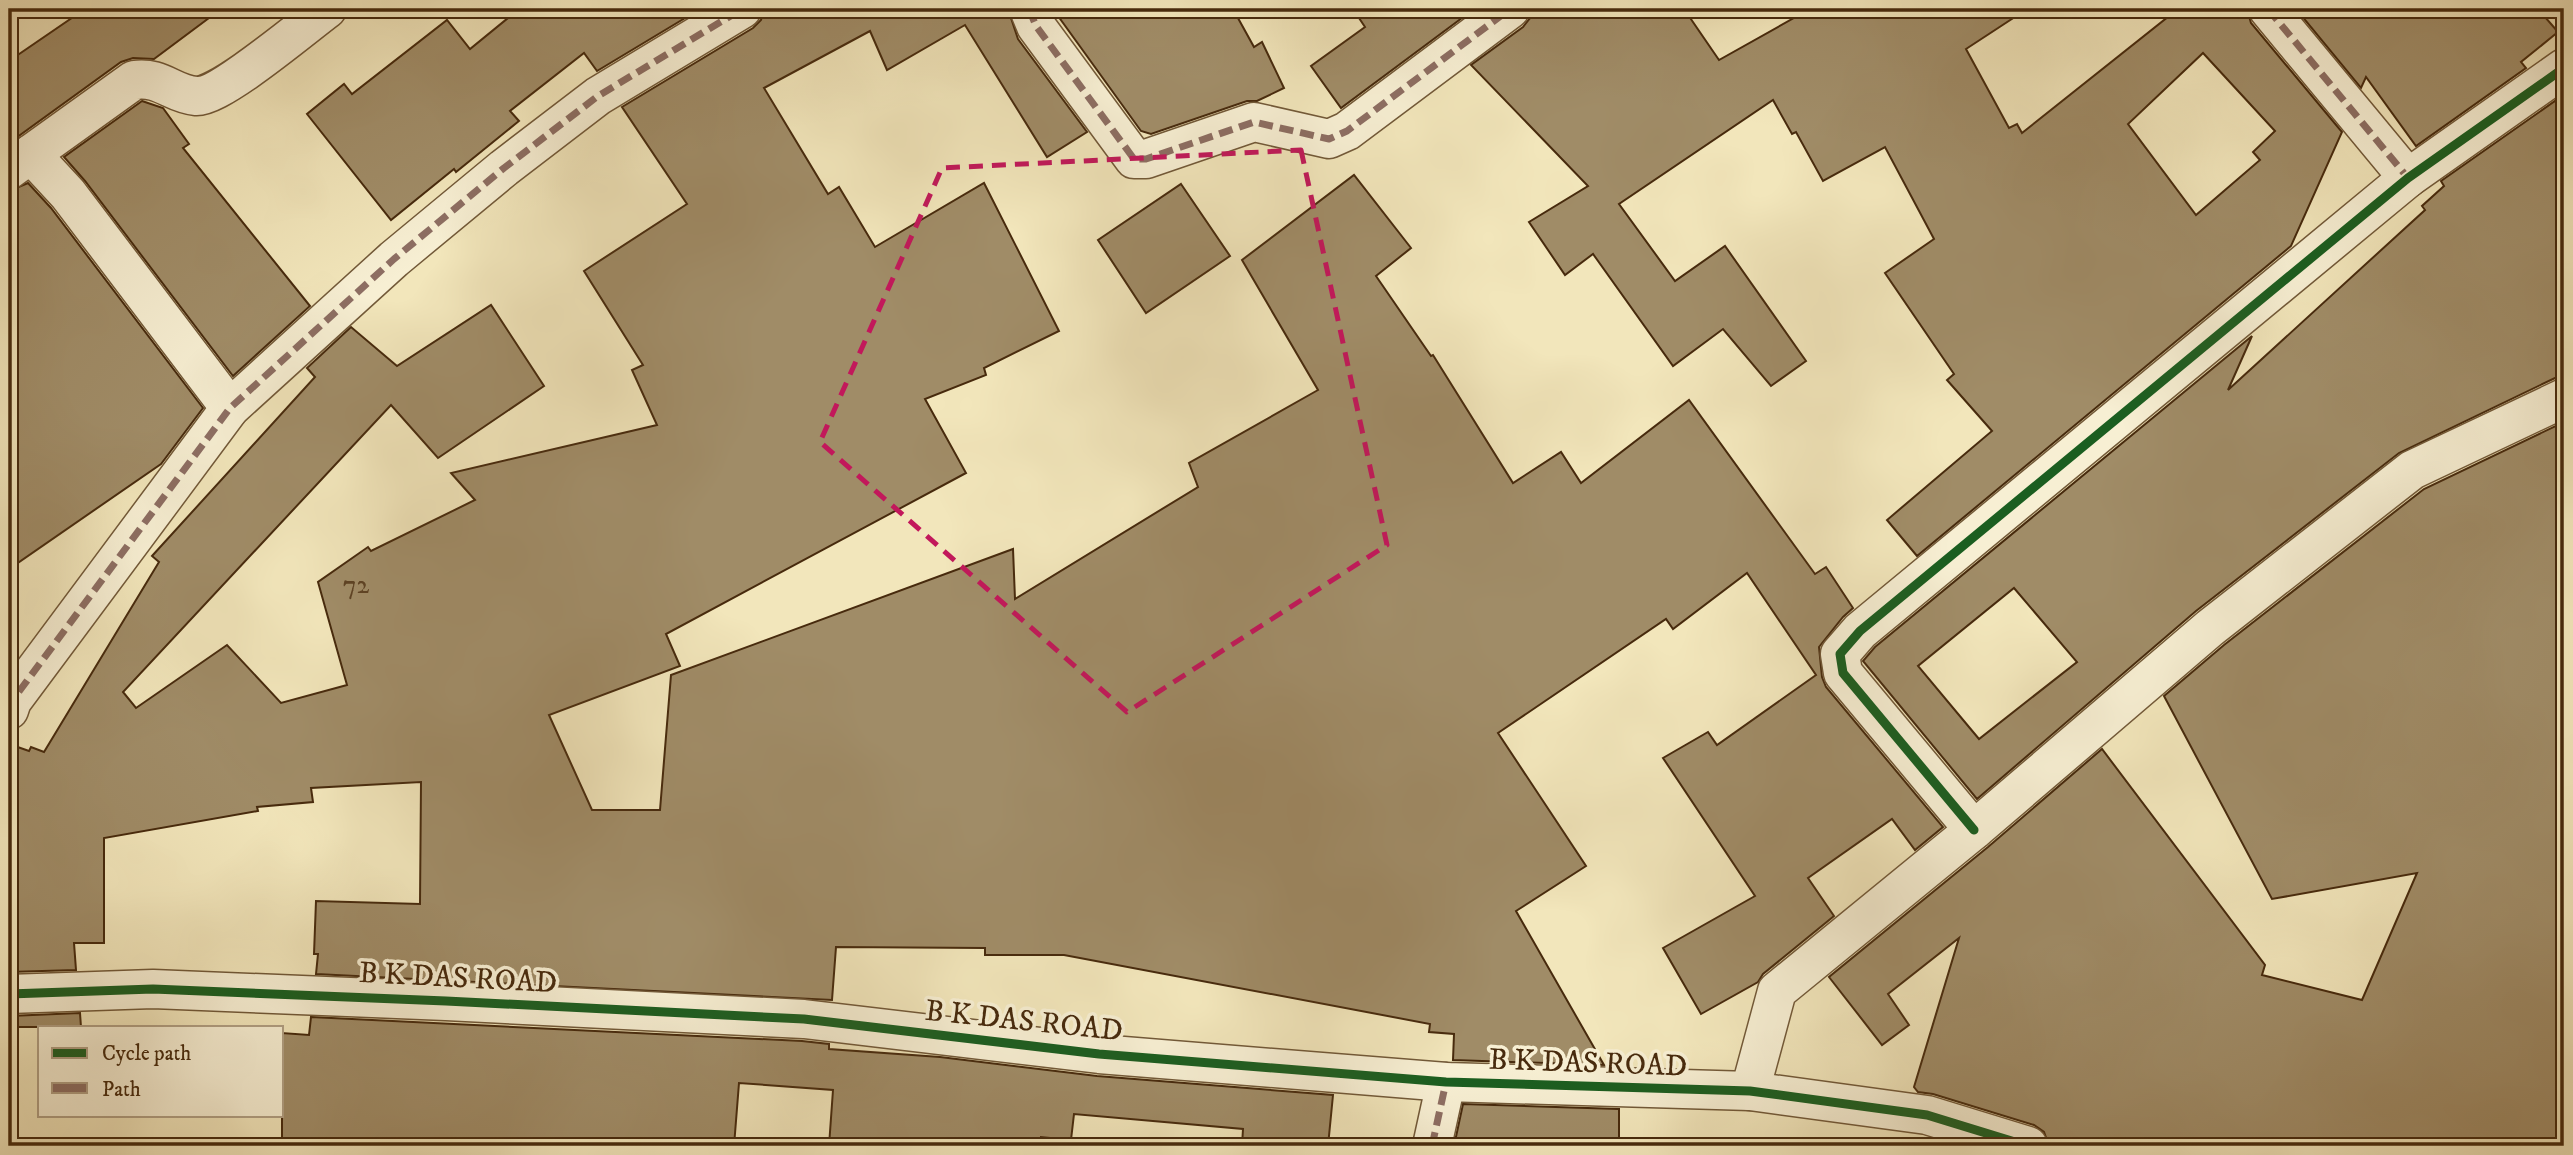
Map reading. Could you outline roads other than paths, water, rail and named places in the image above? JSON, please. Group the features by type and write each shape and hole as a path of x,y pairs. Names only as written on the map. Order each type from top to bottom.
{"street":[{"path":"230,408 68,194 20,162 134,80 147,78 198,97 221,88 327,9"},
{"path":"9,710 12,701 230,408 394,259 504,167 598,96 742,9"},
{"path":"1029,9 1035,26 1134,159 1146,159 1254,122 1329,139 1348,131 1510,9"},
{"path":"2268,9 2408,178"},
{"path":"1974,830 1843,673 1840,654 1860,631 2408,178 2564,68"},
{"path":"1749,1091 1777,991 1974,830 2210,628 2412,470 2564,398"},
{"name":"B K DAS ROAD","path":"9,994 153,989 804,1019 1099,1054 1446,1082 1749,1091 1927,1115 2028,1146"},
{"path":"1432,1146 1446,1082"}]}
